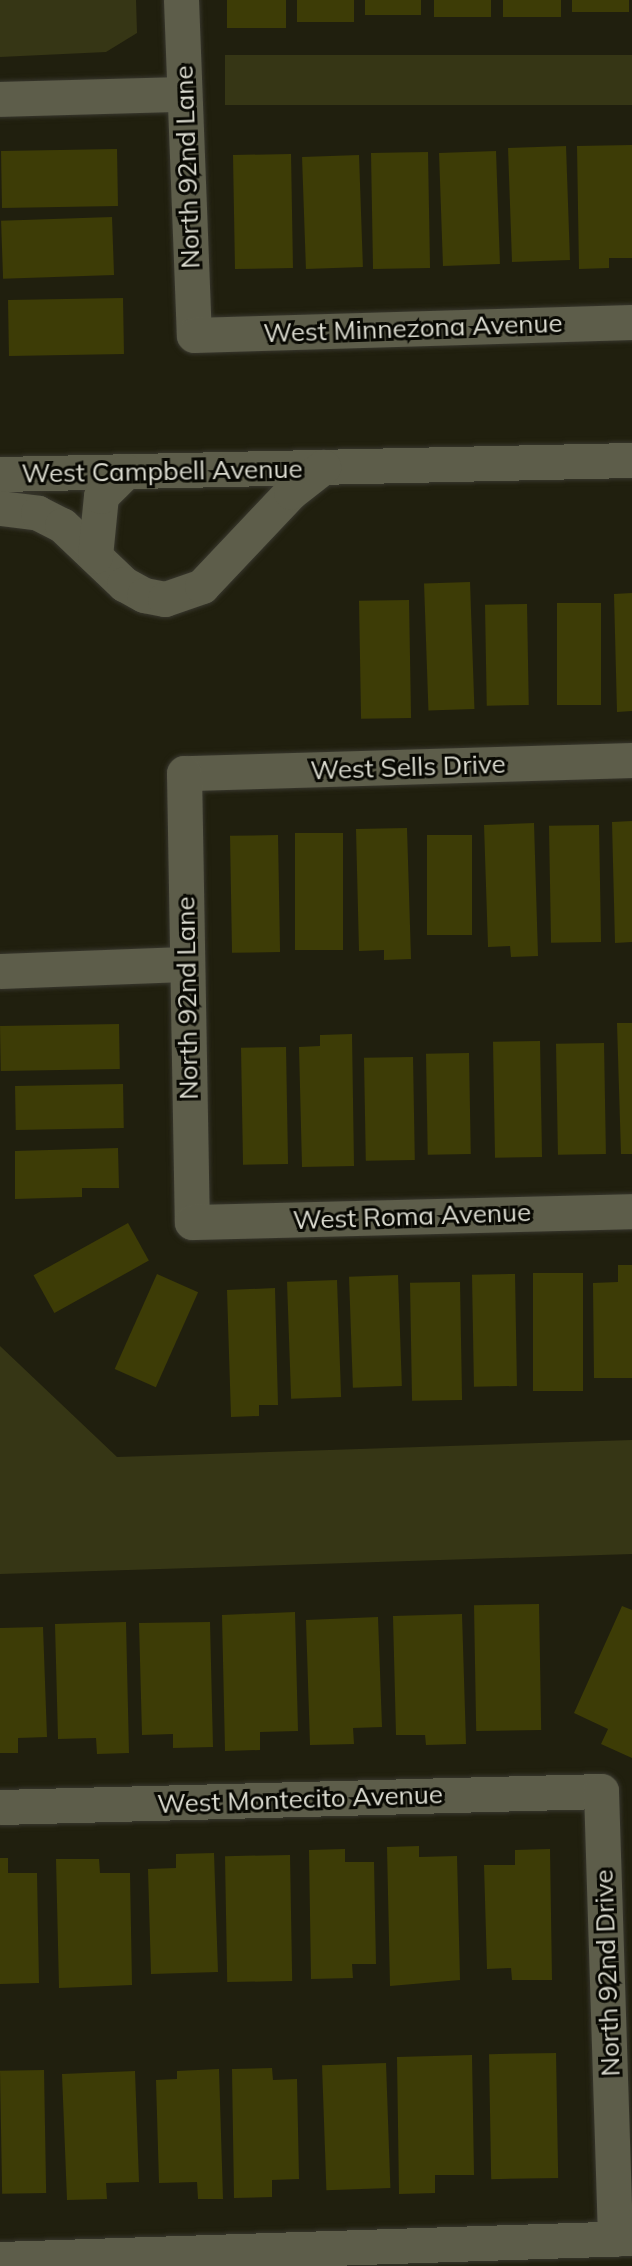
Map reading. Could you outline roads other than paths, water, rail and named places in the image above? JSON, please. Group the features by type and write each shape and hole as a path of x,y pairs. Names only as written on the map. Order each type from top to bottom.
{"street":[{"name":"North 92nd Lane","path":"181,0 194,335"},
{"path":"0,99 184,94"},
{"name":"West Minnezona Avenue","path":"194,335 632,322"},
{"name":"West Campbell Avenue","path":"0,474 632,460"},
{"name":"West Campbell Avenue","path":"0,508 38,513 62,525 95,556 144,595 165,599 181,596 202,586 291,492 323,467"},
{"path":"95,556 101,496 126,471"},
{"name":"West Sells Drive","path":"184,773 632,760"},
{"name":"North 92nd Lane","path":"184,773 192,1222"},
{"path":"0,971 186,964"},
{"name":"West Roma Avenue","path":"192,1222 632,1210"},
{"name":"West Montecito Avenue","path":"0,1807 601,1791"},
{"name":"North 92nd Drive","path":"601,1791 624,2238"},
{"path":"0,2259 624,2238"}]}
